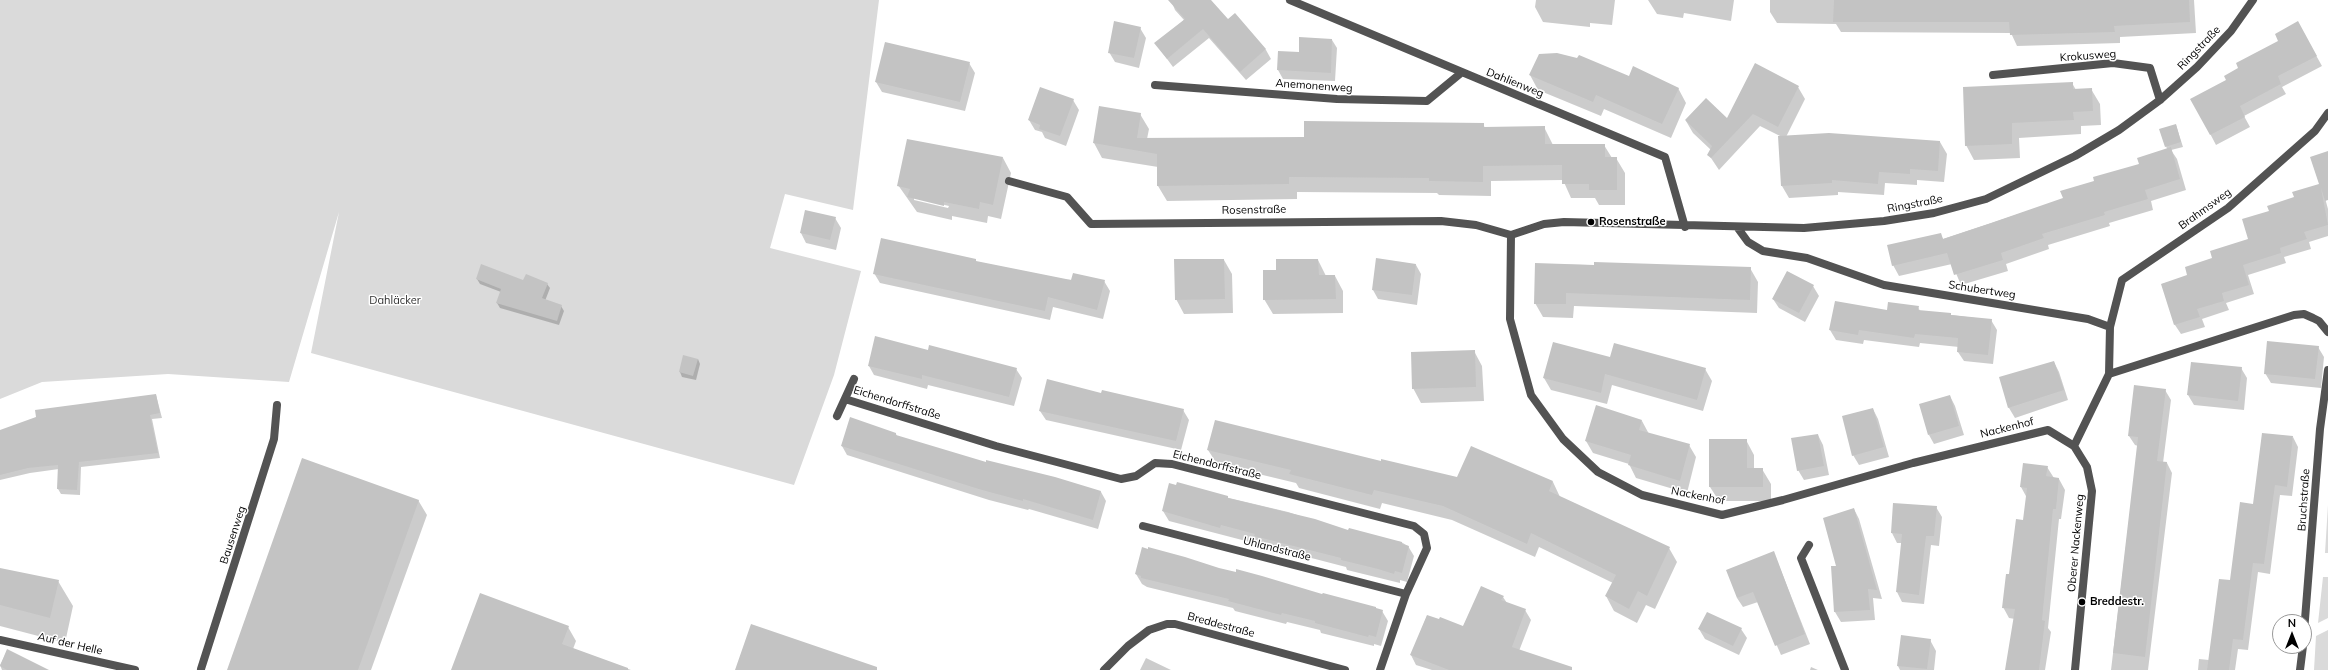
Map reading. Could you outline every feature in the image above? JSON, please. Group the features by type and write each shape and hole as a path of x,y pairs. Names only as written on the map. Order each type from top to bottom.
{"street":[{"name":"Dahlienweg","path":"1290,0 1461,73 1666,157 1685,227"},
{"name":"Ringstraße","path":"1511,235 1544,224 1564,222 1685,227 1804,228 1884,221 1934,213 1986,199 2075,156 2119,130 2160,100 2202,62 2231,31 2253,0"},
{"name":"Krokusweg","path":"1993,75 2112,64 2150,68 2160,100"},
{"name":"Anemonenweg","path":"1155,85 1338,99 1427,101 1461,73"},
{"name":"Brahmsweg","path":"2110,327 2122,280 2228,208 2315,131 2328,113"},
{"name":"Rosenstraße","path":"1009,180 1067,197 1091,224 1441,221 1476,225 1511,235"},
{"name":"Schubertweg","path":"1737,227 1748,242 1763,252 1807,258 1884,285 2088,319 2110,327"},
{"name":"Nackenhof","path":"1511,235 1510,319 1515,345 1531,396 1564,439 1598,472 1642,495 1722,515 1783,500 1913,463 2048,430 2074,446"},
{"path":"2109,374 2294,315 2304,314 2313,318 2319,321 2328,332"},
{"path":"2074,446 2109,374 2110,327"},
{"name":"Bruchstraße","path":"2305,614 2320,429 2328,370"},
{"name":"Eichendorffstraße","path":"837,416 854,379"},
{"name":"Eichendorffstraße","path":"845,398 996,446 1121,479 1136,476 1155,463 1172,464 1414,526 1424,534 1427,548 1406,594 1380,670"},
{"name":"Bausenweg","path":"201,670 274,440 277,405"},
{"name":"Oberer Nackenweg","path":"2074,446 2087,468 2092,491 2075,670"},
{"name":"Uhlandstraße","path":"1143,526 1406,594"},
{"path":"1809,545 1801,558 1845,670"},
{"name":"Breddestraße","path":"1104,670 1128,646 1149,630 1159,625 1175,624 1345,670"},
{"name":"Auf der Helle","path":"0,640 135,670"},
{"path":"2300,670 2302,654"}],"green space":[{"name":"Dahläcker","path":"0,0 879,0 853,210 785,194 770,248 861,271 834,375 794,485 311,353 339,212 289,382 168,374 42,382 0,399"},
{"path":"2328,505 2328,553 2325,553"},
{"path":"2323,577 2328,577 2328,618 2318,623"},
{"path":"2328,630 2328,670 2314,670 2316,636"}],"building":[{"path":"1168,0 1211,0 1228,19 1235,13 1266,49 1240,72 1203,29 1167,59 1154,43 1185,19"},
{"path":"1834,0 2189,0 2190,22 2114,26 2115,32 2010,35 2009,22 1833,22"},
{"path":"1114,21 1141,27 1134,58 1108,53"},
{"path":"2298,21 2317,56 2278,76 2281,84 2240,106 2245,117 2210,135 2190,99 2226,80 2224,76 2238,68 2236,63 2278,41 2275,34"},
{"path":"1299,37 1332,39 1331,73 1277,70 1278,51 1299,52"},
{"path":"885,42 970,62 960,102 875,82"},
{"path":"1557,53 1577,58 1579,55 1629,76 1633,66 1679,88 1662,124 1596,95 1593,102 1529,75 1539,54"},
{"path":"1755,63 1799,86 1778,127 1753,114 1711,158 1707,155 1712,146 1685,120 1706,98 1727,118"},
{"path":"2073,82 2073,89 2092,88 2093,111 2073,112 2074,120 2012,123 2012,144 1965,146 1963,87"},
{"path":"1040,87 1074,99 1060,136 1039,129 1040,125 1028,120"},
{"path":"1099,106 1141,113 1137,138 1304,137 1304,121 1484,123 1484,127 1545,126 1545,144 1605,144 1605,157 1617,157 1617,190 1589,190 1589,184 1562,184 1562,165 1483,166 1483,182 1429,181 1429,178 1289,177 1289,184 1157,186 1157,154 1093,143"},
{"path":"2176,124 2181,142 2165,147 2159,129"},
{"path":"1829,133 1940,141 1938,171 1910,169 1910,174 1879,172 1878,184 1832,180 1832,183 1781,186 1778,136"},
{"path":"907,139 1003,157 993,205 980,202 979,209 944,202 944,206 907,197 910,189 897,186"},
{"path":"2171,147 2180,179 2145,190 2148,199 2104,212 2105,215 2042,234 2044,238 2001,253 2003,260 1954,275 1947,253 1892,266 1887,245 1941,233 1943,239 1991,223 2063,198 2060,191 2094,181 2093,177 2139,164 2137,158"},
{"path":"2328,151 2328,200 2325,201 2321,188 2328,225 2304,232 2307,239 2280,248 2281,253 2243,265 2249,285 2222,293 2224,301 2197,309 2200,317 2174,325 2161,284 2187,275 2185,267 2212,258 2210,251 2248,239 2242,219 2269,211 2267,206 2294,197 2292,192 2319,184 2310,157"},
{"path":"805,210 836,217 830,240 800,233"},
{"path":"881,238 976,259 976,261 1071,280 1073,273 1105,280 1097,310 1048,297 1045,311 873,274"},
{"path":"1376,258 1416,264 1412,295 1372,290"},
{"path":"1174,259 1224,259 1225,299 1175,300"},
{"path":"1276,259 1318,259 1319,275 1335,275 1336,299 1263,300 1263,270 1276,270"},
{"path":"1594,262 1751,267 1750,300 1566,293 1566,304 1534,304 1535,263 1594,265"},
{"path":"481,264 523,280 526,274 548,283 542,298 562,305 557,321 496,303 501,289 476,279"},
{"path":"1787,271 1814,285 1799,313 1772,299"},
{"path":"1835,301 1887,310 1888,302 1919,306 1918,310 1992,319 1988,355 1957,352 1958,338 1915,334 1914,338 1859,330 1858,335 1829,330"},
{"path":"875,336 928,350 929,345 1017,368 1009,397 922,375 922,379 868,366"},
{"path":"2267,341 2319,346 2315,379 2264,374"},
{"path":"1553,342 1610,357 1614,343 1706,368 1697,400 1605,374 1601,393 1543,378"},
{"path":"1475,350 1476,387 1412,389 1411,352"},
{"path":"683,355 698,359 693,376 679,372"},
{"path":"2054,361 2064,390 2008,408 1999,377"},
{"path":"2191,362 2242,367 2238,401 2187,395"},
{"path":"1047,379 1101,393 1102,390 1184,409 1176,441 1039,411"},
{"path":"2134,385 2166,389 2157,461 2167,462 2145,657 2113,653 2138,437 2128,436"},
{"path":"156,394 160,413 150,415 158,453 79,462 77,490 57,489 58,465 28,468 0,475 0,430 36,417 35,410"},
{"path":"1950,395 1959,426 1928,435 1919,404"},
{"path":"1596,405 1642,420 1639,430 1690,444 1680,481 1628,465 1631,455 1585,441"},
{"path":"1873,408 1884,447 1852,456 1842,416"},
{"path":"850,417 896,433 896,435 986,462 986,460 1055,477 1101,491 1093,520 1023,499 1023,501 982,490 841,446"},
{"path":"1215,420 1381,461 1381,459 1457,477 1471,446 1553,481 1549,491 1670,547 1647,596 1638,591 1629,609 1605,596 1616,575 1531,533 1527,544 1443,506 1374,490 1372,495 1289,474 1291,470 1207,450"},
{"path":"2262,433 2293,436 2287,487 2275,485 2264,564 2253,563 2243,640 2233,639 2229,670 2207,670 2219,579 2230,580 2240,502 2253,504"},
{"path":"1818,434 1824,466 1797,471 1791,438"},
{"path":"1709,439 1747,439 1747,468 1763,468 1763,487 1709,487"},
{"path":"302,458 419,500 358,670 227,670"},
{"path":"2023,463 2048,466 2046,476 2059,478 2056,509 2053,509 2042,620 2045,621 2039,670 2005,670 2015,609 2002,608 2006,574 2009,574 2016,519 2023,520 2027,488 2020,487"},
{"path":"1177,482 1228,496 1228,498 1315,519 1348,530 1349,528 1402,542 1402,544 1409,546 1402,573 1395,571 1394,574 1341,560 1341,558 1254,536 1255,534 1221,525 1220,528 1162,511 1169,483 1176,485"},
{"path":"1893,503 1937,506 1934,536 1926,536 1919,595 1896,592 1902,534 1891,533"},
{"path":"1854,508 1877,590 1868,589 1870,610 1834,612 1831,566 1836,566 1823,518"},
{"path":"1142,547 1148,549 1148,547 1236,572 1236,569 1322,594 1323,593 1376,607 1383,610 1376,637 1369,635 1368,637 1315,623 1315,621 1282,613 1281,615 1228,601 1229,599 1141,578 1141,576 1135,574"},
{"path":"1774,551 1805,634 1775,646 1753,592 1737,598 1726,570"},
{"path":"0,568 59,580 50,618 0,605"},
{"path":"1481,586 1504,596 1501,600 1526,609 1512,647 1572,667 1572,670 1449,670 1410,655 1427,615 1439,619 1440,617 1463,626"},
{"path":"480,593 569,626 562,644 628,668 628,670 451,670"},
{"path":"1707,612 1742,628 1733,646 1698,629"},
{"path":"751,624 877,667 877,670 735,670"},
{"path":"1901,635 1931,639 1927,669 1897,666"},
{"path":"7,649 49,670 7,670 0,666"}],"place":[{"name":"Rosenstraße","path":"1591,222"},
{"name":"Breddestr.","path":"2082,602"}]}
